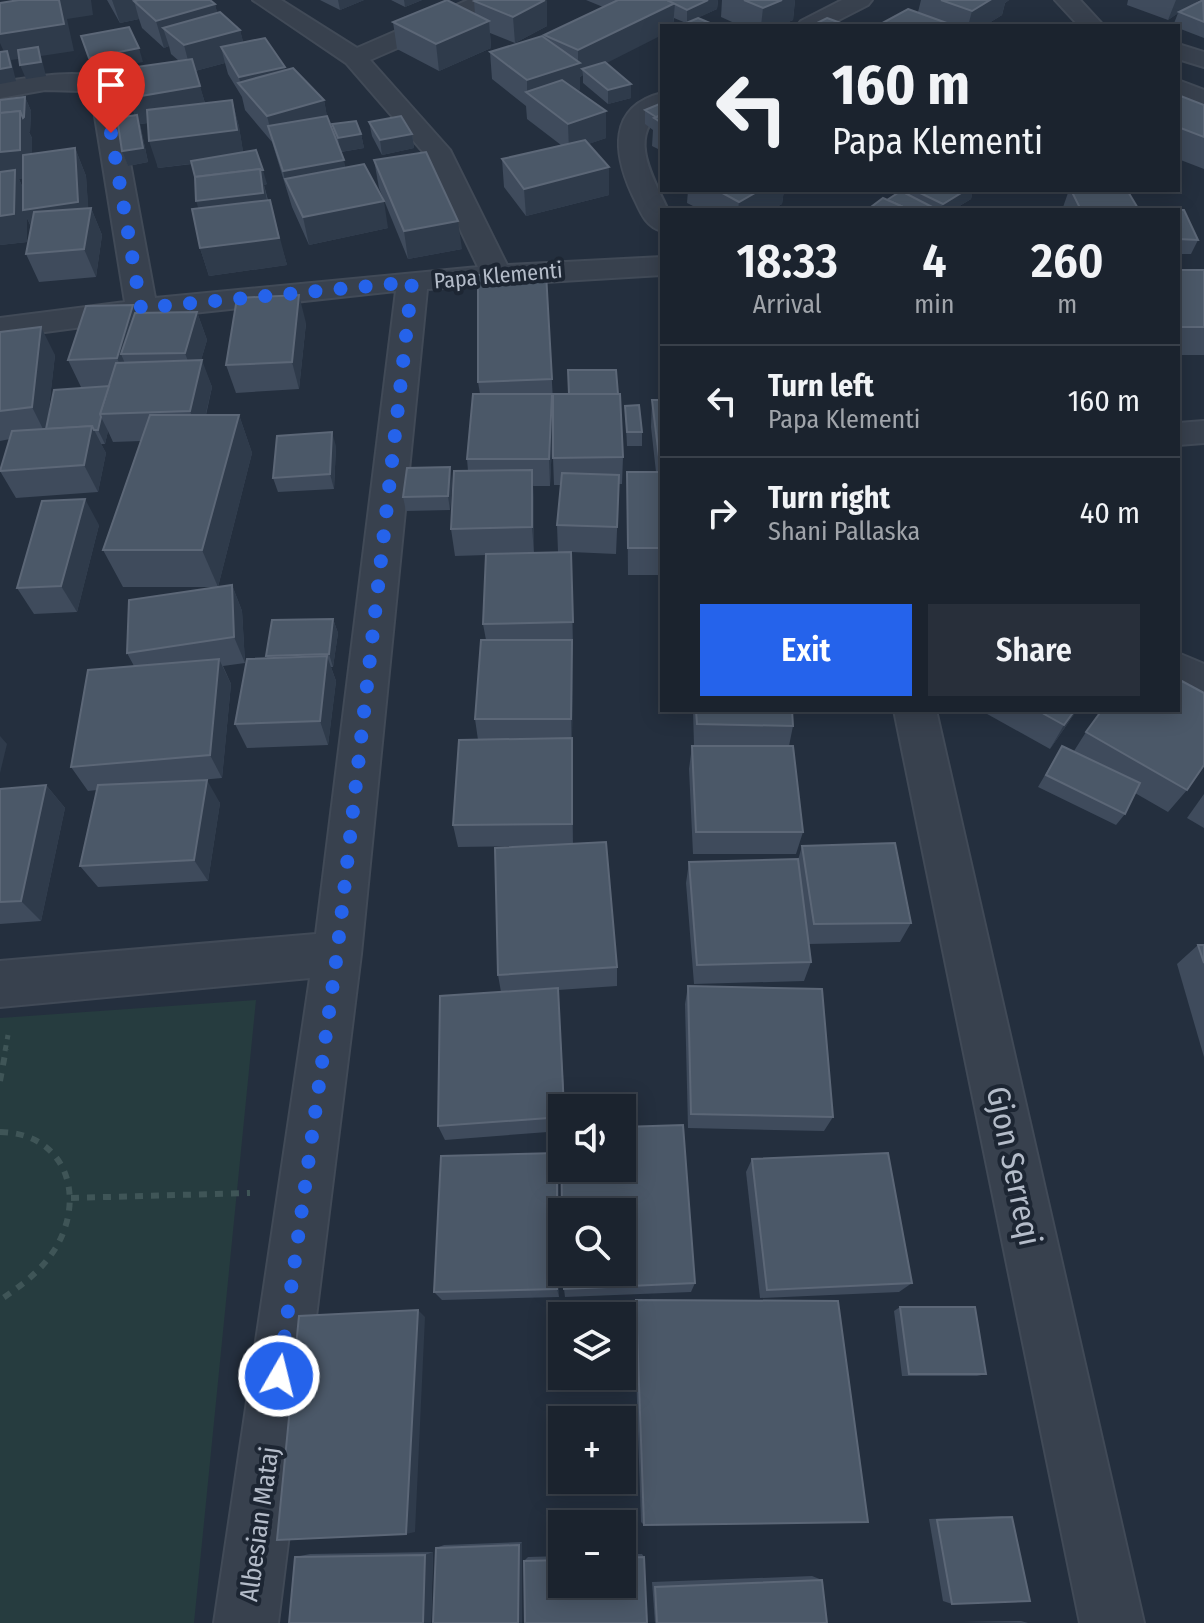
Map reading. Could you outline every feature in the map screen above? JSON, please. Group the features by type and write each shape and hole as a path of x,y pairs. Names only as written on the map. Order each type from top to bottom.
{"street":[{"path":"265,0 355,58 436,150 496,273"},
{"path":"355,58 488,0"},
{"path":"813,24 860,0"},
{"path":"1067,0 1090,24"},
{"path":"1180,52 1204,60"},
{"path":"0,90 45,82 89,84 106,103 141,308"},
{"path":"1180,89 1204,99"},
{"path":"659,219 630,154 629,132 644,110 660,102"},
{"name":"Papa Klementi","path":"0,328 141,308 496,273 660,266"},
{"name":"Albesian Mataj","path":"246,1623 337,954 412,282"},
{"path":"1180,434 1204,432"},
{"path":"1180,670 1204,682"},
{"name":"Gjon Serreqi","path":"915,712 1112,1623"},
{"path":"0,984 337,954"}],"path":[{"path":"0,1132 35,1137 55,1150 67,1172 71,1198 65,1228 49,1258 25,1284 0,1300"},
{"path":"71,1198 305,1191"}],"green space":[{"path":"256,1000 194,1623 0,1623 0,1018"}],"building":[{"path":"59,0 64,24 0,34 0,3"},
{"path":"210,0 215,4 156,21 134,1"},
{"path":"447,0 489,21 436,44 393,22"},
{"path":"476,0 545,0 513,17"},
{"path":"618,0 667,0 675,3 578,50 544,35"},
{"path":"667,0 708,0 687,10"},
{"path":"744,0 782,0 763,8"},
{"path":"941,0 990,0 972,11"},
{"path":"1203,0 1204,22 1179,12"},
{"path":"908,9 949,24 881,24"},
{"path":"220,12 240,30 184,45 163,28"},
{"path":"698,18 712,24 684,24"},
{"path":"827,18 844,24 815,24"},
{"path":"129,27 139,48 89,58 81,36"},
{"path":"542,36 580,63 527,80 490,52"},
{"path":"265,38 285,67 239,77 221,47"},
{"path":"38,47 41,62 20,65 18,50"},
{"path":"7,51 11,67 0,69 0,52"},
{"path":"192,59 200,86 129,98 122,69"},
{"path":"605,62 631,84 608,90 582,69"},
{"path":"293,68 324,100 267,116 238,83"},
{"path":"562,80 606,111 568,124 526,92"},
{"path":"1180,96 1204,105 1204,137 1180,128"},
{"path":"25,97 23,118 20,111 0,113 0,100"},
{"path":"232,100 237,130 149,141 147,110"},
{"path":"660,104 660,116 656,117 645,110"},
{"path":"20,111 20,150 0,152 0,113"},
{"path":"137,115 143,148 122,151 117,118"},
{"path":"327,116 344,160 283,171 268,126"},
{"path":"401,116 412,134 380,140 369,122"},
{"path":"356,121 361,134 338,138 332,124"},
{"path":"585,140 609,167 524,189 502,159"},
{"path":"75,148 78,202 23,210 23,155"},
{"path":"256,150 263,170 195,177 191,161"},
{"path":"426,152 458,221 404,231 374,160"},
{"path":"364,164 384,201 303,217 285,179"},
{"path":"260,169 263,193 196,201 195,177"},
{"path":"15,170 14,214 0,216 0,172"},
{"path":"721,192 756,192 739,202"},
{"path":"903,192 934,208 905,208 887,200"},
{"path":"918,192 963,192 943,204"},
{"path":"1072,192 1128,192 1138,208 1080,208"},
{"path":"883,198 906,208 870,208"},
{"path":"270,200 279,238 200,248 192,209"},
{"path":"91,208 84,249 26,254 34,212"},
{"path":"1180,210 1184,210 1198,240 1180,239"},
{"path":"1180,270 1204,270 1204,327 1180,327"},
{"path":"546,273 552,379 478,382 478,275"},
{"path":"299,295 292,362 226,365 237,298"},
{"path":"133,305 117,358 68,360 86,306"},
{"path":"197,312 185,353 121,354 135,313"},
{"path":"41,327 32,407 0,411 0,332"},
{"path":"202,360 190,411 100,414 116,363"},
{"path":"568,370 616,370 618,394 569,394"},
{"path":"109,386 98,430 92,426 46,429 54,390"},
{"path":"473,394 552,394 549,459 467,459"},
{"path":"553,394 620,394 623,457 553,458"},
{"path":"652,400 660,400 659,457"},
{"path":"639,405 642,432 627,432 625,406"},
{"path":"150,415 239,415 202,550 103,550"},
{"path":"92,426 84,465 0,471 12,431"},
{"path":"332,432 330,474 273,478 277,436"},
{"path":"450,467 448,496 403,497 407,468"},
{"path":"532,470 532,527 451,529 454,471"},
{"path":"627,472 660,472 660,548 628,548"},
{"path":"562,473 619,475 617,527 557,525"},
{"path":"85,499 61,586 17,588 42,501"},
{"path":"571,552 573,622 483,624 486,554"},
{"path":"232,585 234,637 127,653 129,600"},
{"path":"333,619 329,654 266,656 272,620"},
{"path":"481,640 572,640 571,719 475,719"},
{"path":"327,656 320,721 235,724 247,659"},
{"path":"219,659 210,755 71,767 88,670"},
{"path":"1180,680 1204,693 1204,765 1187,790 1086,732 1101,712 1180,712"},
{"path":"696,712 792,712 793,726 697,724"},
{"path":"1041,712 1074,712 1064,725"},
{"path":"572,738 572,824 453,825 459,740"},
{"path":"692,746 793,746 803,832 696,832"},
{"path":"1062,746 1140,783 1125,814 1046,775"},
{"path":"207,780 194,860 80,866 98,785"},
{"path":"46,785 21,901 0,902 0,789"},
{"path":"606,842 617,967 498,975 495,848"},
{"path":"895,843 911,923 814,924 802,846"},
{"path":"798,859 811,962 697,965 689,862"},
{"path":"1198,945 1204,945 1204,963"},
{"path":"688,986 822,989 833,1117 691,1114"},
{"path":"558,988 563,1094 548,1094 548,1118 438,1126 440,996"},
{"path":"683,1125 695,1283 636,1286 636,1198 562,1198 562,1182 636,1182 636,1127"},
{"path":"548,1153 548,1182 557,1182 557,1198 548,1198 548,1286 557,1286 557,1289 434,1292 441,1156"},
{"path":"888,1153 912,1283 767,1290 752,1159"},
{"path":"564,1286 630,1286 564,1289"},
{"path":"636,1300 838,1301 868,1522 644,1525"},
{"path":"900,1307 975,1307 986,1374 909,1374"},
{"path":"418,1310 406,1534 277,1540 299,1316"},
{"path":"1012,1517 1030,1601 952,1604 937,1520"},
{"path":"519,1545 518,1623 433,1623 436,1548"},
{"path":"425,1555 423,1623 289,1623 295,1557"},
{"path":"636,1557 644,1557 647,1623 525,1623 524,1561 548,1560 548,1598 636,1598"},
{"path":"822,1580 827,1623 657,1623 655,1587"}],"route":[{"path":"111,133 141,308 412,282 337,954 279,1376"}]}
